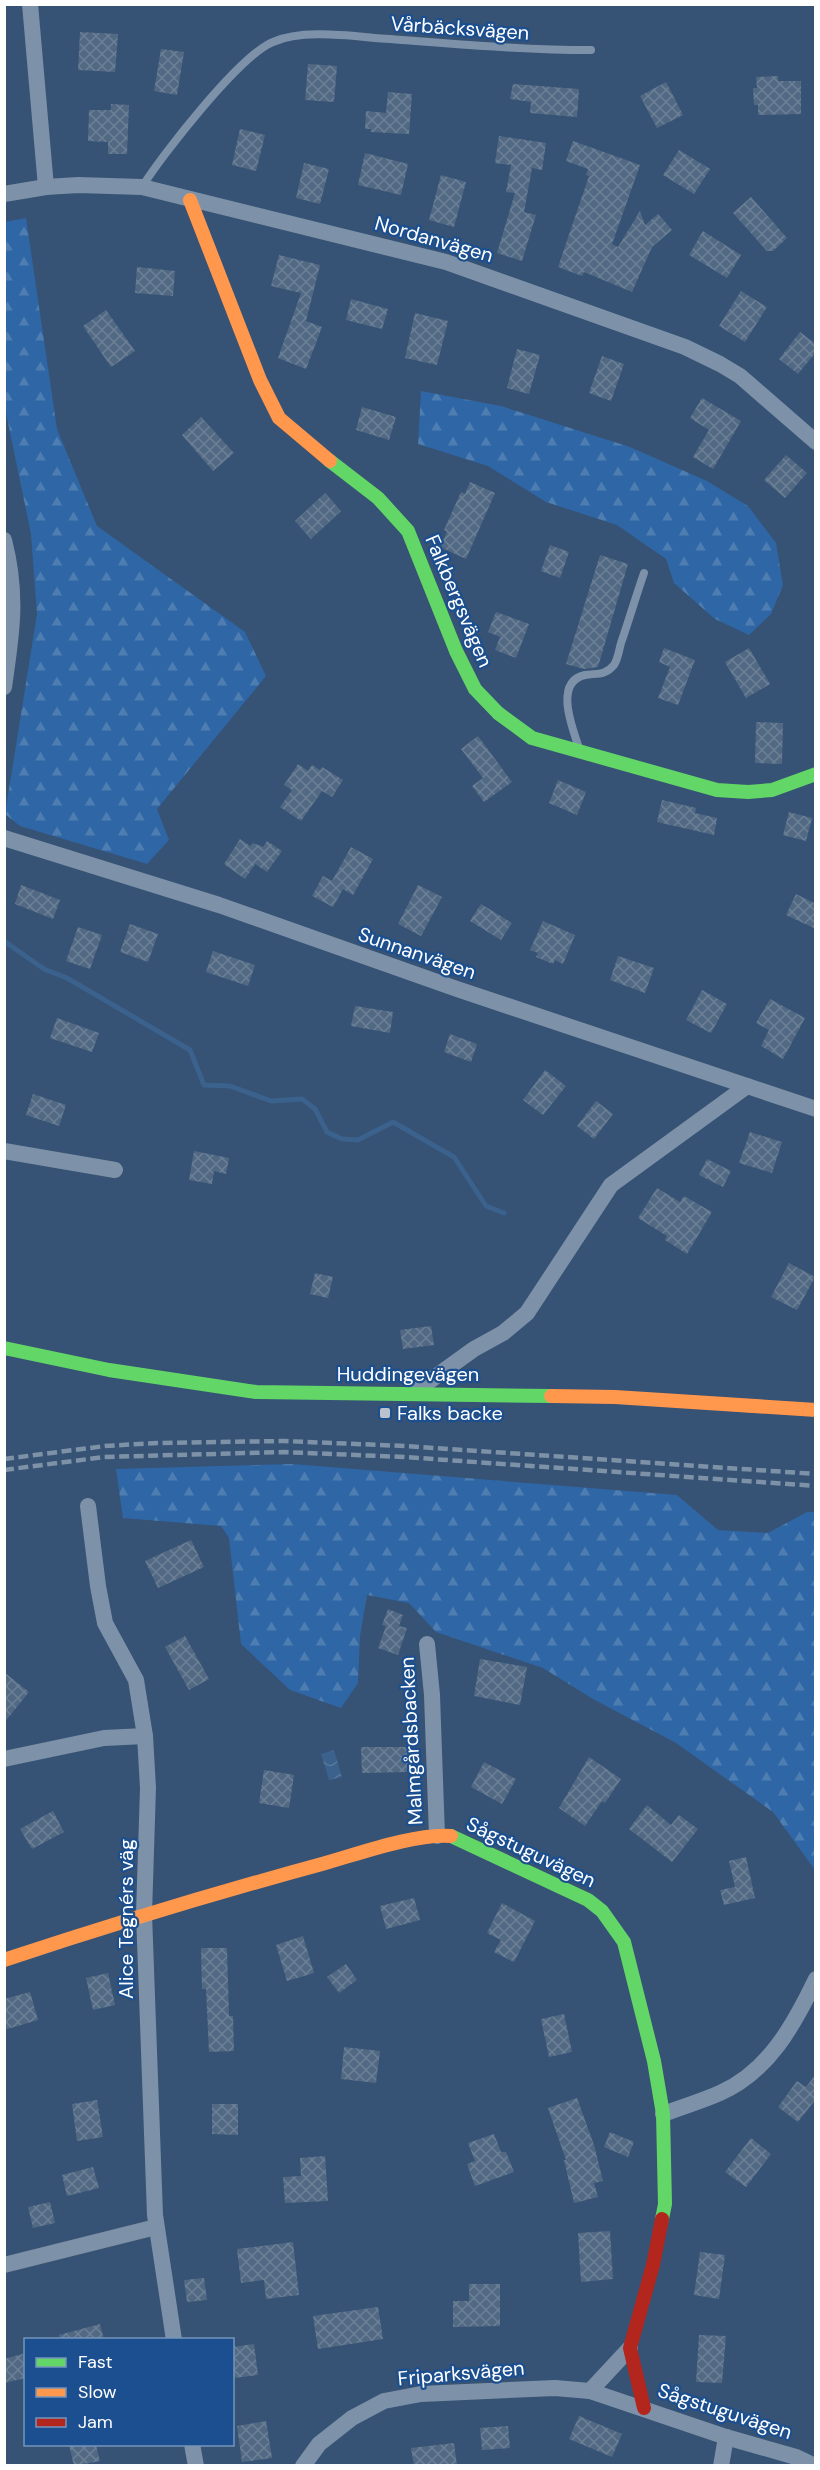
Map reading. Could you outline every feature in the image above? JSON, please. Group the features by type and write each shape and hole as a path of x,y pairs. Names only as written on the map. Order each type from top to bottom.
{"street":[{"path":"30,4 46,187"},
{"name":"Nordanvägen","path":"4,194 46,187 78,185 142,187 446,262 685,347 720,364 740,376 816,442"},
{"name":"Falkbergsvägen","path":"190,200 260,380 279,418 378,498 408,531 456,651 476,689 498,713 532,738 717,790 748,792 772,790 816,774"},
{"path":"4,540 11,564 14,603 4,687"},
{"name":"Sunnanvägen","path":"4,838 219,905 457,989 816,1109"},
{"path":"413,1393 474,1350 503,1333 527,1313 611,1185 747,1086"},
{"path":"4,1151 115,1170"},
{"name":"Huddingevägen","path":"4,1348 109,1370 256,1392 615,1397 816,1410"},
{"name":"Alice Tegnérs väg","path":"88,1506 105,1623 136,1680 145,1736 148,1788 144,1914 156,2227 174,2338"},
{"name":"Malmgårdsbacken","path":"427,1644 432,1695 437,1836"},
{"path":"4,1759 104,1738 145,1736"},
{"name":"Sågstuguvägen","path":"4,1960 144,1914 373,1850 437,1836 450,1836 475,1846 588,1900 614,1925 628,1954 654,2061 663,2114 665,2204 653,2265 630,2348 590,2391"},
{"path":"663,2114 721,2093 742,2081 756,2069 775,2050 790,2029 816,1979"},
{"path":"4,2265 156,2227"},
{"name":"Sågstuguvägen","path":"630,2348 644,2408 726,2437 796,2457 815,2466"},
{"name":"Friparksvägen","path":"303,2466 319,2444 352,2418 384,2402 421,2394 536,2388 590,2391 644,2408"},
{"path":"721,2466 726,2437"},
{"path":"192,2446 196,2466"}],"lane":[{"name":"Vårbäcksvägen","path":"142,187 154,167 245,62 269,43 282,38 341,36 546,50 591,50"},
{"path":"580,751 567,703 569,689 574,680 585,675 602,674 615,663 644,573"}],"green space":[{"path":"26,218 57,429 97,526 245,632 266,676 157,809 169,840 147,864 20,826 5,814 37,614 31,534 5,408 5,222"},
{"path":"421,391 501,406 630,447 707,481 748,506 776,543 783,585 771,614 749,635 715,619 674,583 666,559 617,525 546,502 488,466 418,444"},
{"path":"292,1464 677,1495 718,1530 768,1533 807,1512 815,1512 815,1870 773,1812 676,1743 593,1699 543,1668 436,1632 409,1603 367,1595 360,1636 358,1683 341,1708 290,1690 241,1644 229,1538 221,1526 123,1518 116,1469"}],"water":[{"path":"334,1750 342,1777 329,1780 321,1754"}],"building":[{"path":"80,32 118,34 115,72 78,70"},
{"path":"161,49 184,52 177,95 154,91"},
{"path":"308,64 337,66 334,102 305,100"},
{"path":"778,76 778,81 801,81 801,114 758,115 758,105 754,105 753,88 757,88 756,77"},
{"path":"666,82 683,115 657,128 640,96"},
{"path":"513,84 579,89 577,117 530,113 531,102 510,99"},
{"path":"388,92 412,94 409,134 371,132 371,129 365,129 366,111 386,113"},
{"path":"111,104 129,105 127,154 108,154 108,142 88,141 89,110 111,110"},
{"path":"240,129 265,135 256,171 232,165"},
{"path":"499,136 546,143 542,170 532,168 524,212 536,215 522,261 497,253 515,193 506,192 511,165 495,163"},
{"path":"573,141 640,165 612,244 618,247 640,211 645,225 658,214 672,230 652,247 632,292 584,272 582,276 558,267 589,176 586,175 588,169 566,161"},
{"path":"679,150 710,169 694,194 663,175"},
{"path":"365,153 408,164 401,195 358,185"},
{"path":"304,163 329,169 320,204 296,198"},
{"path":"441,175 466,182 454,227 429,220"},
{"path":"751,197 787,238 773,251 767,251 733,213"},
{"path":"703,231 741,255 727,278 689,255"},
{"path":"279,255 320,265 306,321 322,327 306,369 278,358 301,293 271,286"},
{"path":"137,267 175,271 173,296 135,293"},
{"path":"741,291 767,307 745,342 719,326"},
{"path":"351,299 388,309 382,329 346,320"},
{"path":"106,310 135,351 111,367 83,326"},
{"path":"415,313 448,321 437,365 405,358"},
{"path":"800,332 816,344 816,352 798,374 779,359"},
{"path":"517,349 540,355 529,394 507,388"},
{"path":"602,356 624,364 611,401 589,393"},
{"path":"702,398 741,421 713,469 693,457 709,430 690,418"},
{"path":"362,407 396,417 389,440 356,430"},
{"path":"201,417 234,453 213,471 182,435"},
{"path":"786,455 807,473 785,498 764,480"},
{"path":"470,482 495,493 466,559 440,547 447,532 444,530 461,492 465,494"},
{"path":"325,493 341,511 311,539 295,521"},
{"path":"550,545 569,552 560,578 541,571"},
{"path":"600,555 628,564 598,667 584,669 566,664"},
{"path":"496,612 529,624 516,658 495,650 500,637 488,632"},
{"path":"664,648 695,660 678,705 658,698 670,667 659,662"},
{"path":"749,648 770,684 746,698 725,662"},
{"path":"756,722 783,723 782,764 755,763"},
{"path":"478,736 512,782 484,802 472,786 483,778 461,749"},
{"path":"298,764 308,771 312,765 320,770 322,767 343,780 332,797 322,791 301,821 280,807 292,790 284,785"},
{"path":"558,780 586,792 577,815 549,803"},
{"path":"662,800 696,808 695,813 717,818 714,835 657,822"},
{"path":"789,812 812,818 806,841 783,835"},
{"path":"240,839 250,846 253,843 263,847 267,841 282,851 267,872 255,864 245,879 224,864"},
{"path":"351,847 373,859 353,895 343,889 333,907 312,896 323,876 332,881"},
{"path":"21,885 60,900 53,919 15,904"},
{"path":"418,885 442,897 421,936 398,924"},
{"path":"796,894 816,904 816,929 786,915"},
{"path":"481,904 512,923 501,940 470,921"},
{"path":"543,921 575,935 563,964 555,960 553,964 536,957 538,953 530,950"},
{"path":"130,924 158,934 148,962 120,952"},
{"path":"78,927 102,935 90,969 66,961"},
{"path":"213,951 255,965 248,986 206,972"},
{"path":"618,956 654,968 645,993 610,980"},
{"path":"702,990 727,1004 711,1033 686,1020"},
{"path":"770,999 805,1018 783,1059 761,1046 769,1030 756,1023"},
{"path":"355,1006 393,1012 390,1033 351,1026"},
{"path":"57,1018 99,1033 92,1052 50,1038"},
{"path":"450,1034 477,1044 471,1062 444,1052"},
{"path":"545,1070 566,1086 543,1115 523,1100"},
{"path":"33,1094 66,1105 59,1126 26,1115"},
{"path":"596,1101 613,1114 594,1139 577,1126"},
{"path":"750,1132 782,1142 772,1173 739,1163"},
{"path":"194,1151 229,1158 226,1174 214,1171 212,1184 189,1180"},
{"path":"707,1159 731,1171 723,1187 699,1175"},
{"path":"657,1188 680,1202 684,1196 712,1212 687,1254 665,1240 667,1236 638,1218"},
{"path":"789,1263 815,1277 797,1310 771,1297"},
{"path":"315,1273 333,1277 328,1298 310,1294"},
{"path":"431,1326 434,1345 403,1349 400,1330"},
{"path":"191,1540 204,1567 158,1588 145,1561"},
{"path":"388,1609 403,1615 399,1626 407,1628 398,1655 378,1648 386,1626 382,1625"},
{"path":"185,1636 209,1679 189,1690 165,1647"},
{"path":"480,1659 527,1667 520,1705 474,1696"},
{"path":"4,1672 29,1692 4,1723"},
{"path":"361,1747 408,1747 408,1772 362,1773"},
{"path":"589,1757 621,1779 605,1803 602,1801 585,1826 559,1808"},
{"path":"484,1762 516,1779 502,1804 471,1787"},
{"path":"264,1770 294,1775 289,1808 259,1803"},
{"path":"647,1805 671,1825 679,1815 698,1829 672,1862 629,1829"},
{"path":"53,1811 64,1832 32,1849 20,1829"},
{"path":"746,1857 755,1898 724,1905 720,1890 735,1887 729,1861"},
{"path":"414,1898 420,1920 386,1929 380,1906"},
{"path":"502,1903 535,1921 514,1962 494,1952 501,1940 487,1933"},
{"path":"303,1936 314,1973 287,1981 276,1945"},
{"path":"201,1948 227,1948 229,2016 233,2016 234,2051 209,2052 206,1989 202,1989"},
{"path":"346,1964 357,1980 339,1993 327,1977"},
{"path":"108,1973 115,2005 93,2010 86,1978"},
{"path":"30,1992 38,2020 4,2030 4,1999"},
{"path":"564,2014 572,2052 549,2057 541,2019"},
{"path":"344,2047 380,2051 376,2083 341,2079"},
{"path":"816,2074 816,2099 798,2122 778,2107 797,2081 806,2087"},
{"path":"577,2098 594,2145 603,2181 594,2183 598,2197 574,2203 564,2160 566,2160 548,2108"},
{"path":"97,2100 103,2137 77,2141 72,2104"},
{"path":"212,2104 238,2104 238,2135 212,2134"},
{"path":"610,2132 634,2142 628,2157 604,2147"},
{"path":"494,2134 501,2152 506,2152 514,2172 475,2186 467,2164 475,2161 468,2143"},
{"path":"751,2138 771,2154 746,2187 725,2172"},
{"path":"325,2156 328,2201 285,2203 283,2177 301,2176 300,2158"},
{"path":"93,2167 99,2188 67,2196 62,2175"},
{"path":"50,2202 55,2223 33,2228 28,2207"},
{"path":"610,2231 613,2279 581,2282 578,2233"},
{"path":"293,2242 299,2295 266,2299 264,2280 241,2283 237,2249"},
{"path":"700,2252 725,2255 719,2299 694,2295"},
{"path":"204,2278 207,2300 187,2302 184,2280"},
{"path":"469,2284 500,2284 500,2326 453,2327 453,2301 469,2301"},
{"path":"378,2307 383,2339 318,2349 313,2316"},
{"path":"100,2324 104,2338 60,2338 59,2335"},
{"path":"699,2335 726,2336 722,2383 696,2382"},
{"path":"254,2344 258,2375 234,2378 234,2347"},
{"path":"24,2354 24,2378 4,2383 4,2359"},
{"path":"579,2416 622,2434 612,2457 569,2439"},
{"path":"266,2421 272,2458 242,2462 237,2426"},
{"path":"508,2426 510,2448 482,2450 480,2428"},
{"path":"454,2443 457,2466 414,2466 411,2448"},
{"path":"69,2446 96,2446 100,2461 74,2466"}],"waterway":[{"path":"4,941 44,969 67,978 190,1050 204,1085 230,1086 271,1101 302,1099 315,1109 327,1132 342,1139 358,1140 393,1122 454,1157 486,1206 504,1213"}],"railway":[{"path":"4,1459 105,1446 284,1441 405,1446 816,1474"},
{"path":"4,1470 104,1457 284,1452 404,1457 816,1486"}],"traffic: fast":[{"path":"330,461 378,498 408,531 456,651 475,689 498,713 532,738 717,790 748,792 772,790 816,774"},
{"path":"4,1348 109,1370 256,1392 551,1396"},
{"path":"451,1836 588,1900 602,1911 624,1942 654,2061 663,2114 665,2204 662,2219"}],"traffic: slow":[{"path":"190,200 260,380 279,418 330,461"},
{"path":"551,1396 615,1397 816,1410"},
{"path":"4,1960 242,1886 386,1845 421,1838 451,1836"}],"traffic: jam":[{"path":"644,2408 630,2348 653,2265 662,2219"}],"place":[{"name":"Falks backe","path":"385,1413"}]}
